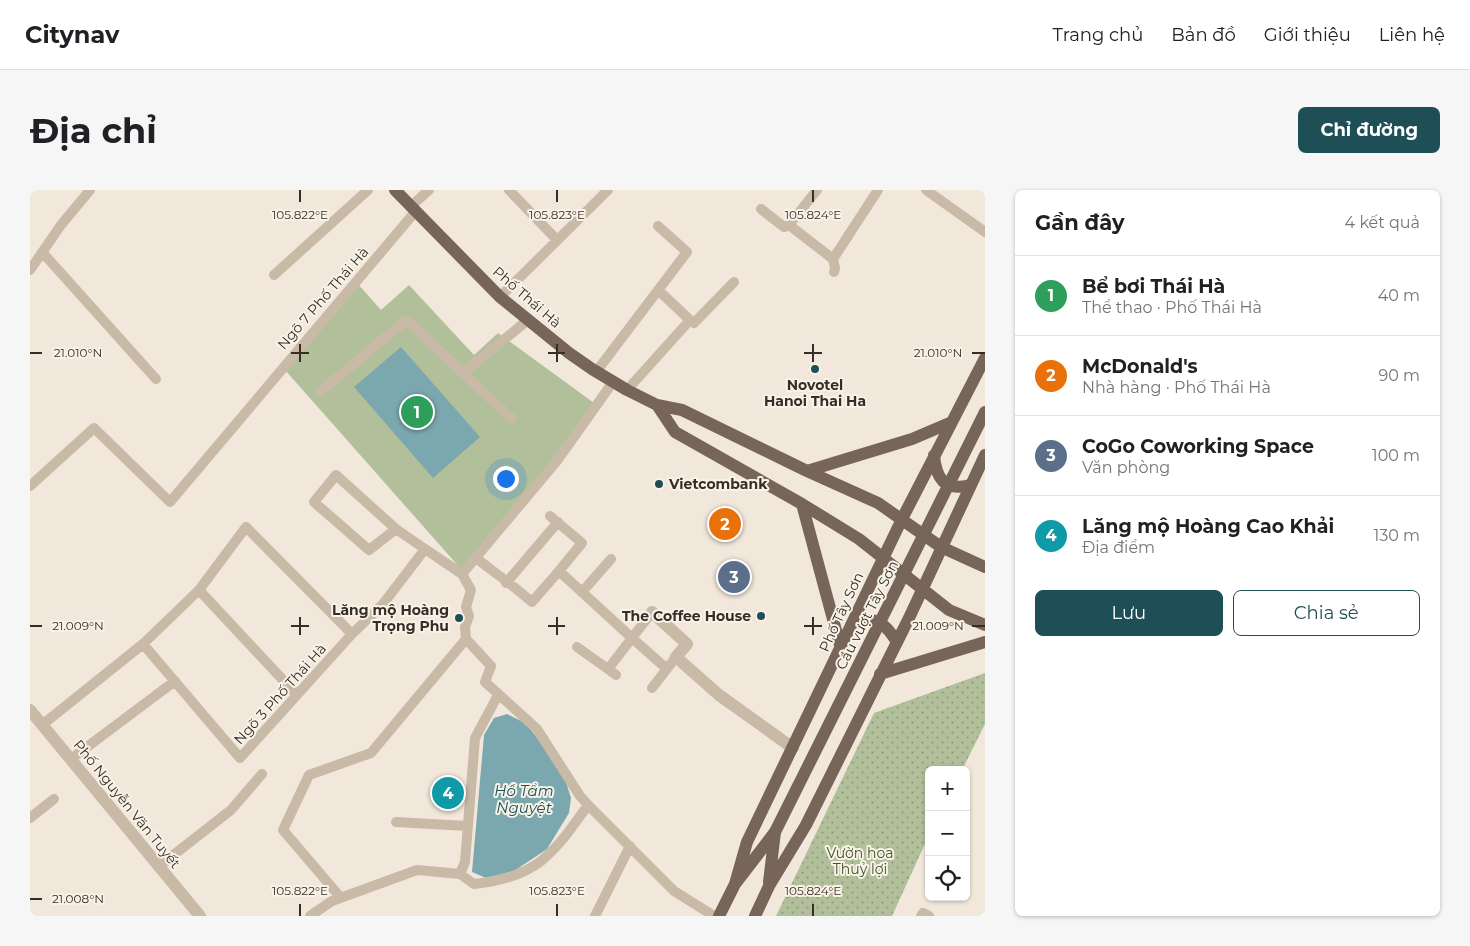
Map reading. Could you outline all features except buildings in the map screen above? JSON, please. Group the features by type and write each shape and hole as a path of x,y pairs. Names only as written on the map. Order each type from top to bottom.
{"main road":[{"name":"Phố Thái Hà","path":"395,190 500,297 569,353 596,372 657,405 682,410 807,472 878,503 941,547 985,567"},
{"name":"Phố Tây Sơn","path":"719,916 735,884 747,842 902,519 985,358"},
{"path":"657,405 674,432 802,504 884,557 922,590 949,610 985,626"},
{"name":"Cầu vượt Tây Sơn","path":"775,832 985,412"},
{"path":"807,472 912,439 952,422"},
{"path":"934,455 937,476 945,484 963,487 970,485"},
{"path":"755,916 769,886 806,825 897,642 985,455"},
{"path":"802,504 841,649"},
{"path":"853,622 864,619 874,620 884,625 897,642"},
{"path":"880,674 985,642"},
{"name":"Phố Tây Sơn","path":"735,884 775,832"},
{"path":"769,886 775,832"}],"street":[{"path":"652,612 687,644 676,657 719,695 793,748"},
{"name":"Phố Nguyễn Văn Tuyết","path":"30,710 200,916"}],"lane":[{"path":"30,270 61,225 90,190"},
{"path":"274,276 368,190"},
{"name":"Ngõ 7 Phố Thái Hà","path":"30,486 94,428 170,502 218,447 252,403 430,190"},
{"path":"510,190 557,240"},
{"path":"500,297 608,190"},
{"path":"761,209 784,227 789,225 817,190"},
{"path":"834,272 833,259 878,190"},
{"path":"926,190 985,232"},
{"path":"789,225 833,259"},
{"path":"596,372 687,252 658,226"},
{"path":"42,252 156,379"},
{"path":"658,290 694,324 734,282"},
{"path":"463,373 528,320"},
{"path":"627,390 690,320"},
{"path":"320,392 404,321 409,322 512,418"},
{"path":"462,574 556,462 613,382"},
{"path":"396,529 369,550 314,502 336,474 396,529 462,574 471,590 466,607 469,616 465,627 466,639 491,666 485,682 537,729 580,796 588,805 674,891 714,916"},
{"path":"476,558 506,583 514,585 532,602 582,543 554,519 506,583"},
{"path":"42,725 143,644 199,590 246,527 352,634"},
{"name":"Ngõ 3 Phố Thái Hà","path":"143,644 240,758 352,634 383,604 425,549"},
{"path":"582,592 611,559"},
{"path":"559,571 667,669"},
{"path":"199,590 297,695"},
{"path":"577,647 612,672 632,638 652,612"},
{"path":"341,898 283,830 309,775 371,753 466,639"},
{"path":"652,688 676,657"},
{"path":"72,759 175,681"},
{"path":"460,874 464,862 475,738 498,695"},
{"path":"158,867 231,810 262,774"},
{"path":"30,818 54,799"},
{"path":"310,916 341,898 417,870 460,874 474,884 516,876 546,858 588,805"},
{"path":"396,822 467,826"},
{"path":"595,916 630,846"},
{"path":"922,916 923,913 929,916"}],"green space":[{"path":"358,284 381,310 409,285 474,355 498,333 594,403 554,462 461,569 285,370"},
{"name":"Vườn hoa Thuỷ lợi","path":"985,673 985,724 964,766 925,766 925,844 892,916 776,916 874,713"}],"water":[{"path":"401,347 480,437 433,478 354,387"},
{"name":"Hồ Tẩm Nguyệt","path":"507,714 525,723 544,746 566,782 571,798 569,813 547,849 514,871 486,878 472,872 484,735 494,718"}],"place":[{"name":"Novotel Hanoi Thai Ha","path":"815,369"},
{"name":"Bể bơi Thái Hà","path":"417,412"},
{"name":"Vietcombank","path":"659,484"},
{"name":"McDonald's","path":"725,524"},
{"name":"CoGo Coworking Space","path":"734,577"},
{"name":"The Coffee House","path":"761,616"},
{"name":"Lăng mộ Hoàng Trọng Phu","path":"459,618"},
{"name":"Lăng mộ Hoàng Cao Khải","path":"448,793"}]}
